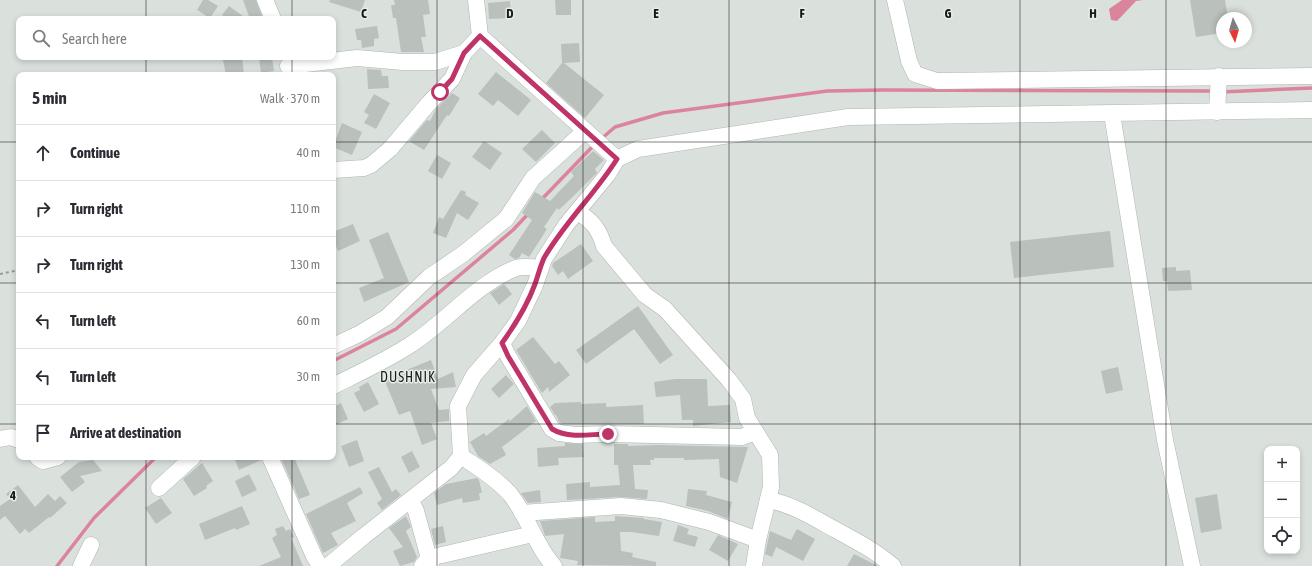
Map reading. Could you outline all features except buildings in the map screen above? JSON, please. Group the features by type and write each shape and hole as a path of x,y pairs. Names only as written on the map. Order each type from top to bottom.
{"street":[{"path":"265,0 272,16"},
{"path":"476,0 480,36 617,159"},
{"path":"895,0 909,61 915,74 937,81 1118,80 1218,93 1312,110"},
{"path":"336,170 364,168 372,165 390,149 429,103 452,79 464,53 480,36"},
{"path":"288,66 357,58 403,62 435,62 464,53"},
{"path":"328,566 451,468 461,456 458,406 474,375 502,343 518,321 535,285 540,268 553,245 577,212 608,174 617,159 638,149 848,117 1112,114 1312,76"},
{"path":"1112,114 1165,440 1192,566"},
{"path":"336,345 359,334 387,317 429,277 506,219 533,178 593,138"},
{"path":"577,212 589,219 594,225 604,246 645,295 665,308 729,380 743,399 745,411 754,432 770,455 771,487 758,540 754,566"},
{"path":"336,385 362,373 412,344 495,279 517,268 540,268"},
{"path":"502,343 508,356 552,429 560,433 576,435 608,434 742,437 754,432"},
{"path":"0,439 11,437 16,439"},
{"path":"461,456 504,489 522,513 533,534 554,566"},
{"path":"159,488 190,460"},
{"path":"271,460 314,556 320,566"},
{"path":"411,500 416,511 428,563 533,534"},
{"path":"768,500 808,515 876,551 894,566"},
{"path":"522,513 621,506 661,510 709,522 758,540"},
{"path":"81,566 90,545"}],"path":[{"path":"0,274 16,271"}],"shaded area":[{"path":"1122,0 1143,0 1136,1 1117,21 1111,20 1109,9"}],"waterway":[{"path":"1221,92 1312,88"},
{"path":"601,139 615,127 663,113 827,91 1213,91"},
{"path":"541,200 595,144"},
{"path":"336,359 396,329 513,230 529,213"},
{"path":"57,566 94,518 153,460"}],"district":[{"name":"DUSHNIK","path":"408,377"}],"route":[{"path":"440,92 452,79 464,53 480,36 617,159 608,174 566,225 544,259 535,285 518,321 502,343 508,356 552,429 560,433 576,435 608,434"}]}
